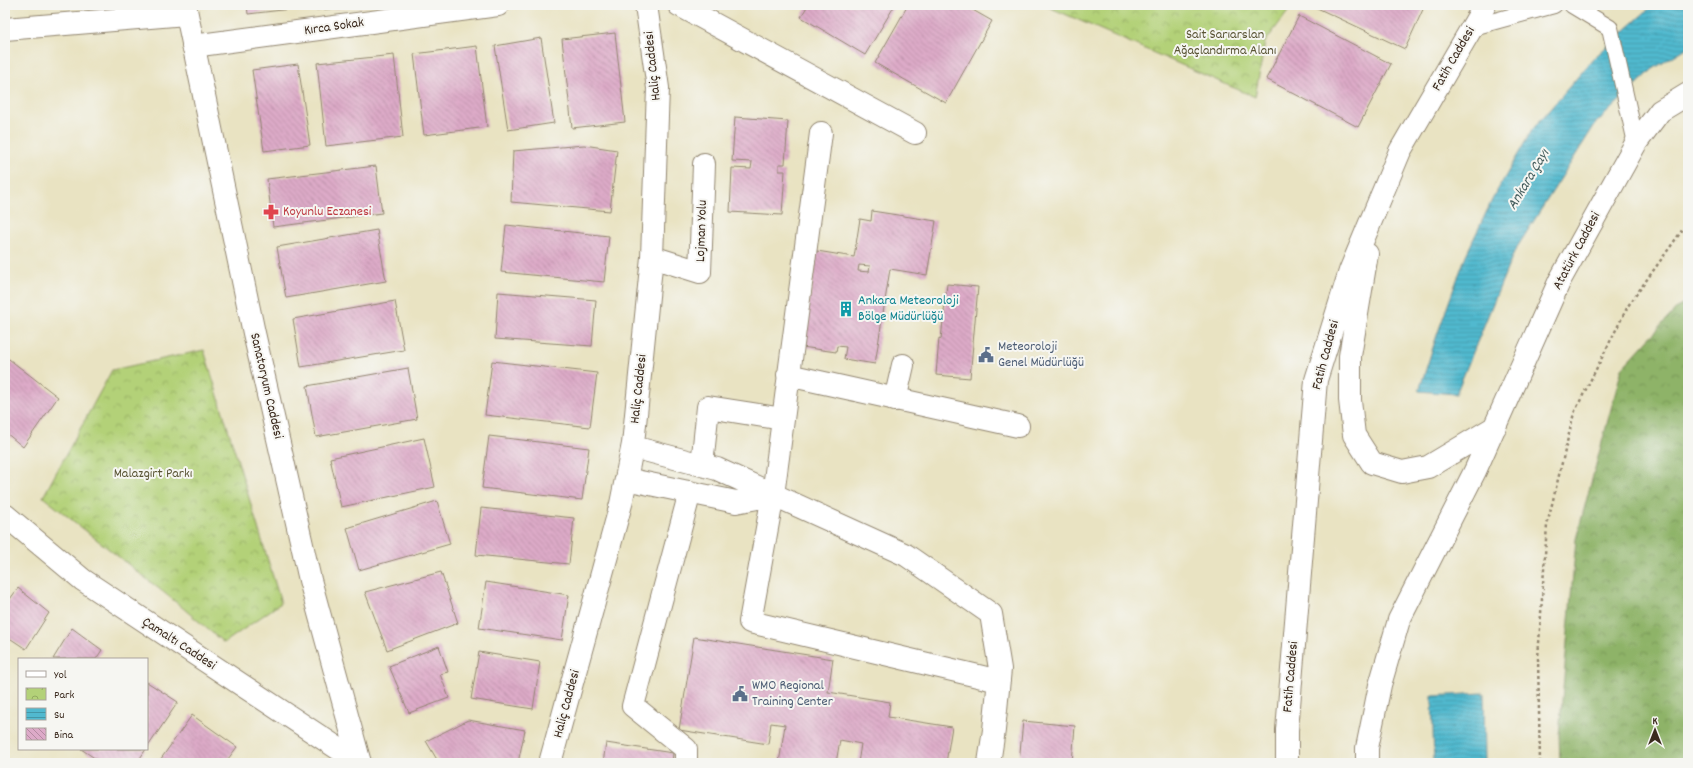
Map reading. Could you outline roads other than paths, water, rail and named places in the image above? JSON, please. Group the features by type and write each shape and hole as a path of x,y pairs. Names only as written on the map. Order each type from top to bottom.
{"street":[{"name":"Kırca Sokak","path":"193,46 498,5"},
{"name":"Haliç Caddesi","path":"550,763 621,504 633,447 652,257 658,88 646,5"},
{"path":"679,5 915,133"},
{"name":"Fatih Caddesi","path":"1287,763 1287,730 1316,380 1350,271 1400,151 1485,5"},
{"name":"Sanatoryum Caddesi","path":"186,9 254,333 307,565 360,763"},
{"path":"5,28 186,9"},
{"name":"Atatürk Caddesi","path":"1495,427 1560,280 1636,143 1660,111 1688,94"},
{"path":"821,133 773,495 750,622 999,681"},
{"name":"Lojman Yolu","path":"652,257 700,272 704,164"},
{"path":"1373,216 1350,356 1350,400 1354,434 1372,463 1402,472 1428,467 1495,427"},
{"path":"896,400 903,365"},
{"path":"788,375 1018,426"},
{"path":"702,465 708,407 783,419"},
{"path":"1367,763 1367,748 1380,685 1399,620 1475,471 1495,427"},
{"path":"633,447 717,469 906,556 991,614 1000,669 989,763"},
{"path":"626,479 736,502 773,495"},
{"path":"686,763 686,749 633,706 690,492"},
{"name":"Çamaltı Caddesi","path":"5,515 83,580 360,763"}],"lane":[{"path":"1473,27 1554,5"},
{"path":"1572,5 1610,28 1636,143"}],"water":[{"name":"Ankara Çayı","path":"1653,5 1688,5 1688,47 1653,69 1596,123 1514,252 1456,394 1419,391 1437,335 1466,255 1493,198 1532,130 1594,58"},
{"path":"1484,693 1485,763 1434,763 1432,696"}],"place":[{"name":"Koyunlu Eczanesi","path":"271,212"},
{"name":"Ankara Meteoroloji Bölge Müdürlüğü","path":"846,309"},
{"name":"Meteoroloji Genel Müdürlüğü","path":"986,355"},
{"name":"WMO Regional Training Center","path":"740,694"}],"park label":[{"name":"Sait Sarıarslan Ağaçlandırma Alanı","path":"1225,44"},
{"name":"Malazgirt Parkı","path":"153,474"}]}
